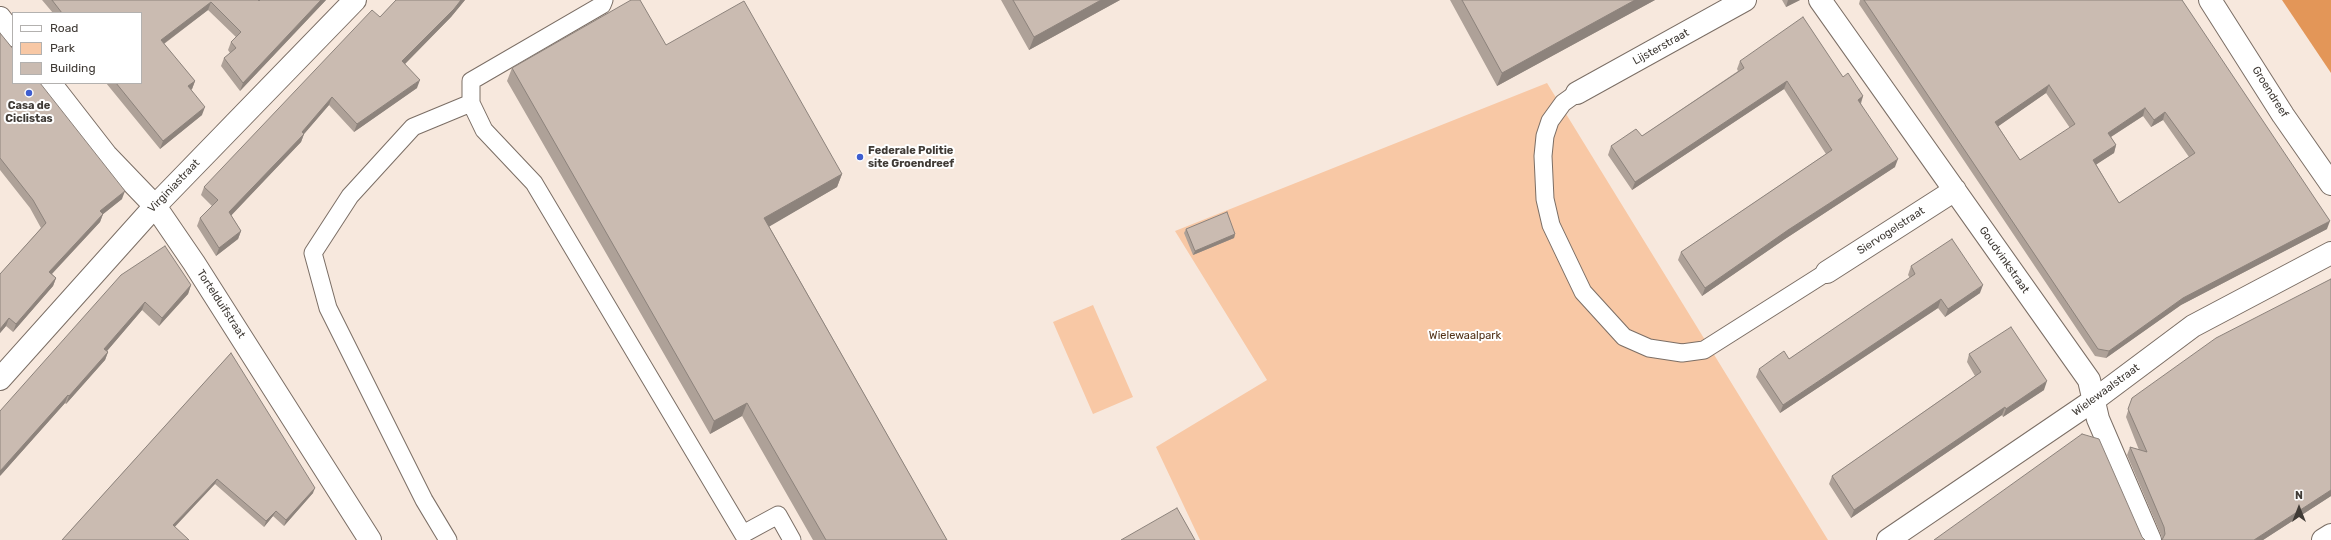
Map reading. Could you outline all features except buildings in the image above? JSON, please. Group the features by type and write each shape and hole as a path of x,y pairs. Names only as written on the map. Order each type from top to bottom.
{"street":[{"name":"Virginiastraat","path":"0,379 155,206 355,0"},
{"name":"Lijsterstraat","path":"1577,93 1745,0"},
{"name":"Goudvinkstraat","path":"1820,0 2089,380 2098,419 2150,540"},
{"name":"Groendreef","path":"2210,0 2283,115 2331,184"},
{"path":"0,18 12,34"},
{"name":"Tortelduifstraat","path":"51,84 106,155 155,206 213,290 370,540"},
{"name":"Siervogelstraat","path":"1827,272 1955,190"},
{"name":"Wielewaalstraat","path":"1888,540 2094,400 2193,326 2331,253"},
{"path":"2323,540 2331,535"}],"lane":[{"path":"604,0 602,5 471,81 471,104 484,130 534,183 743,534 778,515 792,540"},
{"path":"1577,93 1563,102 1550,120 1545,136 1543,156 1545,198 1550,225 1583,292 1624,338 1649,348 1682,353 1704,350 1827,272"},
{"path":"448,540 424,500 328,308 313,253 350,196 414,127 471,104"}],"green space":[{"name":"Wielewaalpark","path":"1547,83 1828,540 1200,540 1156,447 1267,380 1175,231"},
{"path":"1093,305 1133,397 1093,414 1053,322"}],"shaded area":[{"path":"2282,0 2331,0 2331,73"}],"place":[{"name":"Casa de Ciclistas","path":"29,93"},
{"name":"Federale Politie site Groendreef","path":"860,157"}]}
